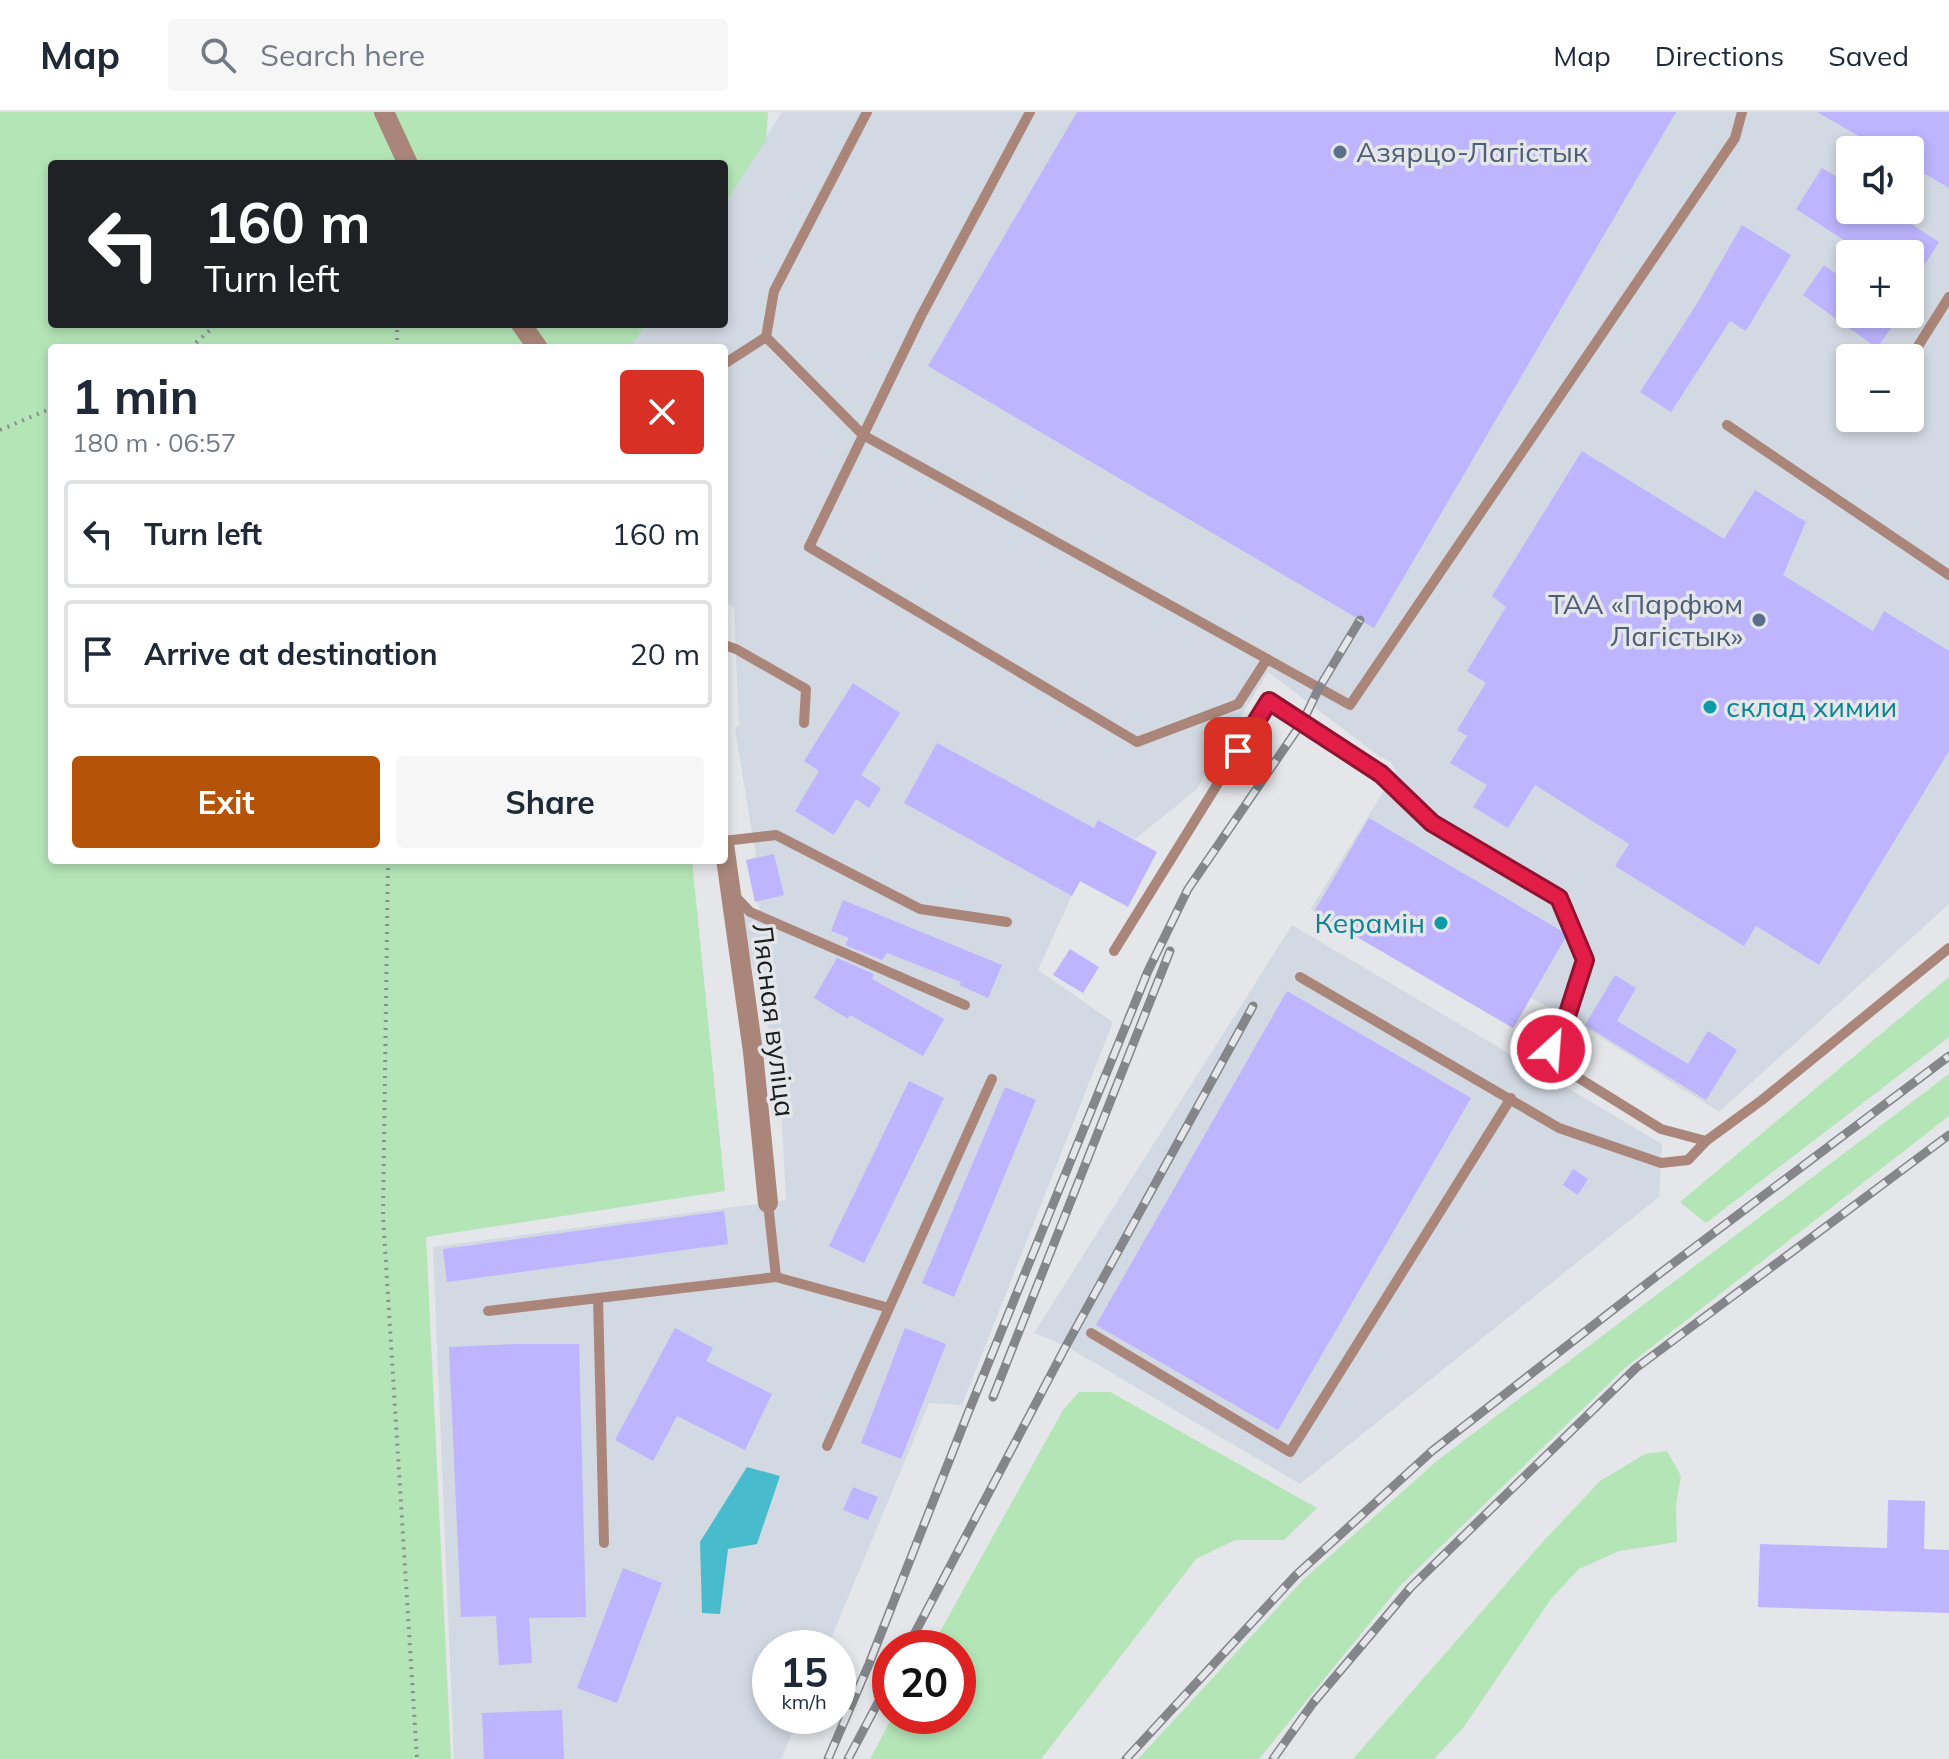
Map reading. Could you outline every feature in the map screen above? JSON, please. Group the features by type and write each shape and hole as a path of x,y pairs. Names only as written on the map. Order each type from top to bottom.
{"street":[{"path":"384,112 406,160"},
{"name":"Лясная вуліца","path":"726,864 753,1052 768,1203"}],"lane":[{"path":"728,361 766,337 774,291 867,112"},
{"path":"1030,112 921,316 809,547 1137,742 1238,704 1267,659"},
{"path":"766,337 863,435 1350,705 1735,138 1742,112"},
{"path":"1919,344 1949,297"},
{"path":"1727,425 1949,575"},
{"path":"728,646 806,689 804,723"},
{"path":"1114,951 1269,701 1381,774 1432,823 1559,898 1585,960 1567,1016 1549,1033 1551,1049 1561,1067 1661,1129 1706,1141"},
{"path":"728,841 776,835 920,909 1007,922"},
{"path":"729,890 750,912 965,1005"},
{"path":"1300,977 1559,1128 1661,1163 1688,1160 1706,1141 1762,1100 1949,948"},
{"path":"827,1446 992,1079"},
{"path":"1091,1333 1290,1452 1511,1098"},
{"path":"768,1203 776,1277"},
{"path":"488,1311 776,1277 889,1308"},
{"path":"598,1298 604,1543"}],"path":[{"path":"194,344 212,328"},
{"path":"0,430 48,410"},
{"path":"388,864 383,1216 417,1759"}],"shaded area":[{"path":"782,112 1949,112 1949,904 1719,1112 1567,1016 1531,998 1513,1028 1311,909 1396,771 1390,761 1380,757 1268,672 1196,790 1135,839 1098,820 1094,828 1089,868 1073,893 1038,970 1113,1022 962,1405 929,1403 834,1630 752,1630 752,1734 791,1734 781,1759 454,1759 433,1247 786,1200 779,1069 739,913 760,910 746,860 756,857 735,729 739,724 734,608 728,604 728,344 633,344 643,328 728,328 728,199"},
{"path":"1292,925 1662,1144 1659,1197 1300,1484 1066,1346 1034,1333"}],"green space":[{"path":"0,112 768,112 766,140 728,199 728,160 48,160 48,328 643,328 633,344 48,344 48,864 692,864 725,1191 426,1237 451,1759 0,1759"},
{"path":"1949,977 1949,1037 1706,1223 1680,1202"},
{"path":"1949,1074 1949,1116 1626,1367 1400,1586 1259,1759 1138,1759 1304,1579 1438,1460"},
{"path":"1079,1392 1110,1392 1317,1508 1284,1540 1235,1540 1196,1559 1041,1759 870,1759 883,1734 976,1734 976,1630 941,1630 1063,1410"},
{"path":"1667,1451 1681,1476 1676,1506 1677,1542 1619,1551 1579,1569 1551,1599 1463,1728 1434,1759 1353,1759 1539,1546 1600,1481 1645,1454"}],"water":[{"path":"747,1467 780,1476 757,1544 728,1549 720,1614 702,1613 700,1542"}],"building":[{"path":"1077,112 1676,112 1374,628 928,366"},
{"path":"1817,112 1949,112 1949,188 1924,173 1924,136 1859,136"},
{"path":"1822,168 1836,176 1836,224 1911,224 1939,242 1924,266 1924,240 1844,240 1796,209"},
{"path":"1742,225 1791,255 1746,331 1730,321 1671,412 1640,392 1698,302"},
{"path":"1824,265 1836,274 1836,319 1803,295"},
{"path":"1849,328 1891,328 1880,344 1871,344"},
{"name":"склад химии","path":"1582,451 1724,539 1755,490 1806,522 1783,575 1873,631 1884,611 1949,651 1949,751 1819,965 1756,926 1744,946 1615,866 1629,844 1535,785 1508,828 1473,807 1487,785 1450,763 1467,736 1457,730 1486,683 1467,671 1506,607 1492,596"},
{"path":"853,683 900,713 861,775 881,788 869,808 856,799 834,835 795,811 819,771 804,761"},
{"path":"937,743 1094,828 1098,820 1157,852 1128,907 1080,881 1072,896 904,803"},
{"name":"Керамін","path":"1369,818 1565,933 1566,937 1513,1028 1314,912"},
{"path":"774,854 784,895 755,902 746,860"},
{"path":"843,900 1002,965 988,998 959,985 961,982 887,953 882,960 845,945 849,938 831,931"},
{"path":"1070,949 1099,967 1083,993 1053,975"},
{"path":"837,958 874,974 872,979 944,1019 923,1056 850,1015 848,1019 814,998"},
{"path":"1615,975 1636,988 1617,1021 1688,1064 1708,1031 1737,1050 1706,1100 1585,1025"},
{"path":"1287,991 1471,1098 1278,1430 1096,1325"},
{"path":"909,1081 944,1098 864,1263 829,1246"},
{"path":"1005,1087 1036,1100 954,1297 922,1283"},
{"path":"1573,1169 1588,1179 1578,1195 1563,1185"},
{"path":"724,1211 728,1244 447,1282 443,1249"},
{"path":"675,1328 713,1348 706,1361 772,1394 745,1450 677,1416 653,1461 615,1440"},
{"path":"905,1328 946,1344 901,1459 861,1443"},
{"path":"579,1344 586,1617 529,1618 532,1663 499,1665 496,1616 461,1617 449,1347"},
{"path":"853,1487 878,1497 868,1520 843,1510"},
{"path":"1888,1500 1925,1501 1924,1549 1949,1550 1949,1613 1758,1607 1760,1544 1887,1548"},
{"path":"623,1568 662,1583 617,1703 577,1688"},
{"path":"562,1710 564,1759 484,1759 482,1713"}],"railway":[{"path":"828,1759 1148,971 1188,889 1303,721 1360,620"},
{"path":"993,1397 1170,951"},
{"path":"916,1630 1066,1346 1253,1006"},
{"path":"1126,1759 1296,1575 1432,1451 1663,1271 1949,1056"},
{"path":"1273,1759 1313,1703 1411,1587 1636,1368 1949,1135"},
{"path":"848,1759 872,1714"}],"place":[{"name":"Азярцо-Лагістык","path":"1340,152"},
{"name":"ТАА «Парфюм Лагістык»","path":"1759,620"},
{"name":"склад химии","path":"1710,707"},
{"name":"Керамін","path":"1441,923"}],"route":[{"path":"1238,751 1269,701 1381,774 1432,823 1559,898 1585,960 1567,1016 1549,1033 1551,1049"}]}
